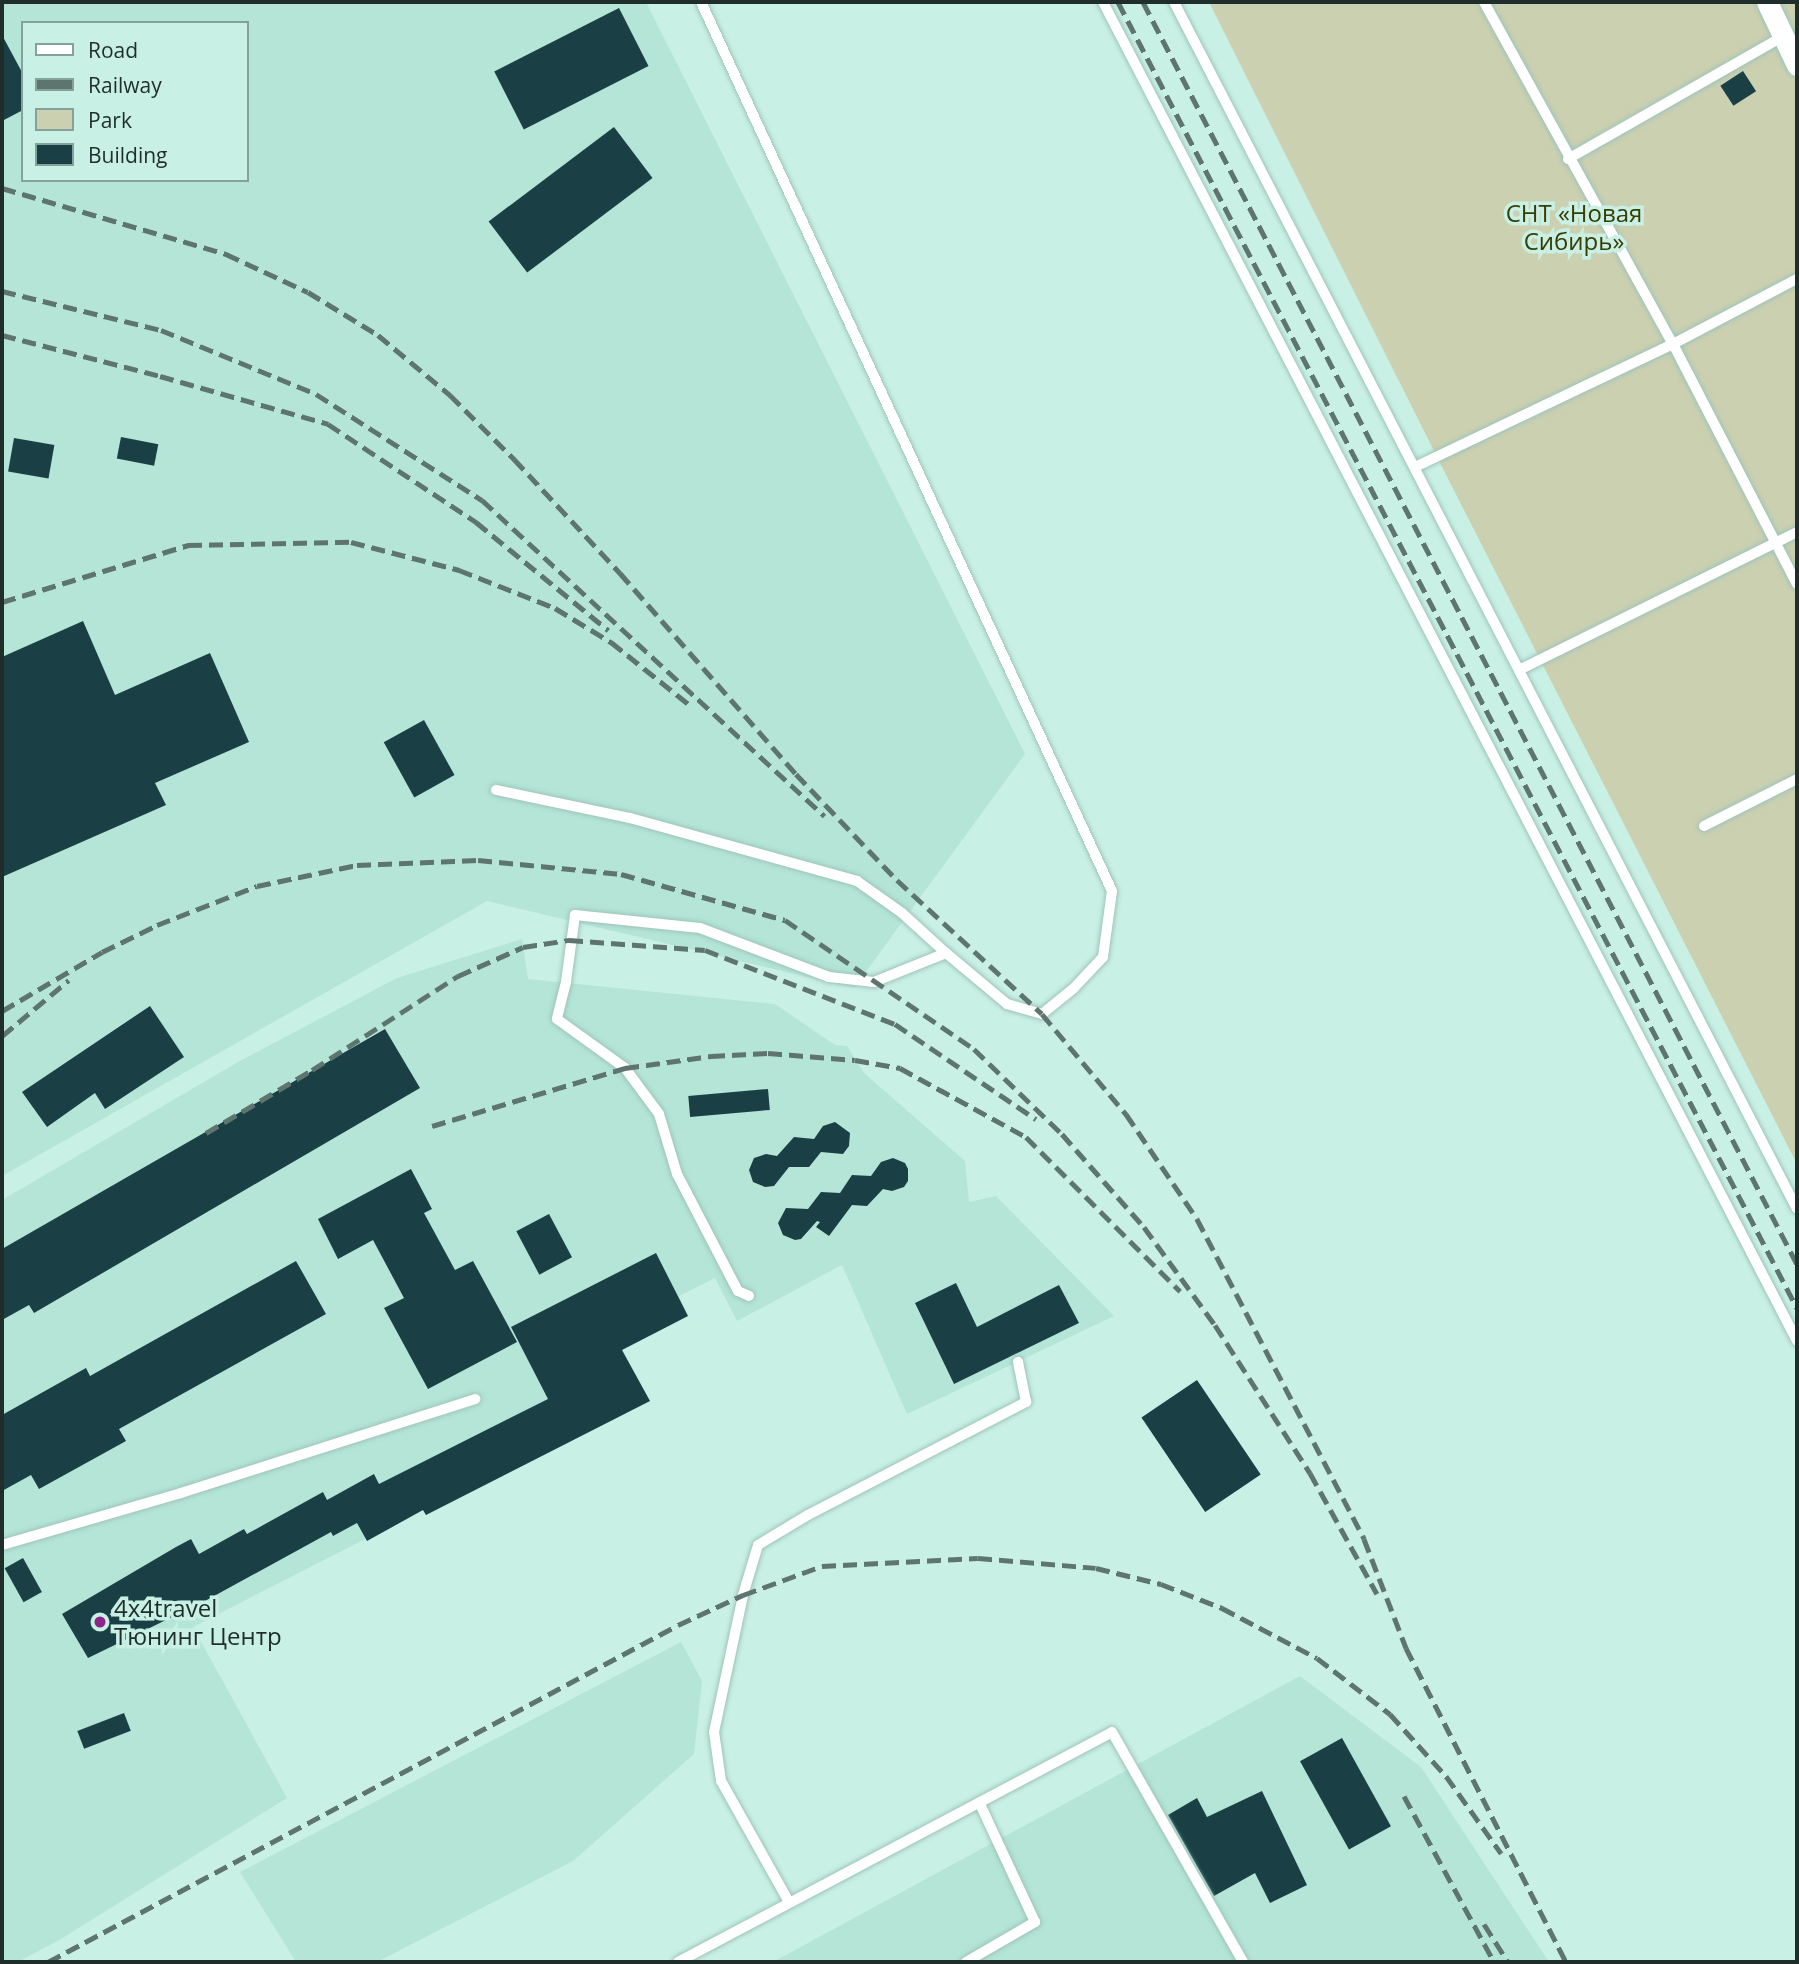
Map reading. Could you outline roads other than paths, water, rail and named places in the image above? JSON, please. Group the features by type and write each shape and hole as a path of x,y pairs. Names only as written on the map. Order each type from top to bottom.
{"street":[{"path":"1767,2 1797,65"}],"lane":[{"path":"496,790 630,818 857,881 902,913 1007,1004 1042,1014 1074,988 1103,957 1112,891 701,2"},
{"path":"1103,2 1797,1341"},
{"path":"1174,2 1797,1209"},
{"path":"1483,2 1568,159 1674,344 1797,584"},
{"path":"1568,159 1784,36"},
{"path":"1415,467 1674,344 1797,279"},
{"path":"1519,670 1778,544 1797,532"},
{"path":"1704,826 1797,779"},
{"path":"749,1296 738,1291 677,1174 659,1114 625,1068 557,1019 566,982 575,915 700,928 829,978 874,982 946,953"},
{"path":"789,1902 721,1781 714,1732 743,1595 758,1545 808,1514 1026,1402 1018,1362"},
{"path":"2,1545 181,1493 475,1399"},
{"path":"678,1962 1112,1732 1243,1962"},
{"path":"966,1962 1035,1922 979,1802"}],"railway":[{"path":"1118,2 1797,1308"},
{"path":"1143,2 1797,1264"},
{"path":"2,188 226,254 308,292 378,335 450,395 514,459 620,573 796,774 897,880 1042,1014 1126,1114 1197,1219 1364,1539 1406,1648 1566,1962"},
{"path":"2,291 161,330 316,394 482,500 824,816"},
{"path":"2,335 328,424 476,522 608,630"},
{"path":"2,602 188,545 351,542 459,570 555,608 611,642 692,707"},
{"path":"2,1011 102,952 157,925 257,886 357,865 478,860 621,874 785,920 974,1049 1062,1134 1144,1227 1215,1325 1310,1473 1377,1594"},
{"path":"206,1133 312,1070 458,976 523,947 569,940 705,950 895,1024 1036,1119"},
{"path":"2,1036 69,980"},
{"path":"432,1126 625,1068 711,1056 768,1053 855,1060 900,1068 1026,1137 1180,1291"},
{"path":"48,1962 678,1625 743,1595 822,1566 978,1558 1096,1568 1161,1584 1222,1608 1317,1658 1390,1714 1446,1776 1501,1853"},
{"path":"1404,1796 1494,1962"},
{"path":"1484,1924 1508,1962"}],"place":[{"name":"4x4travel Тюнинг Центр","path":"100,1622"}],"park label":[{"name":"СНТ «Новая Сибирь»","path":"1574,227"}]}
